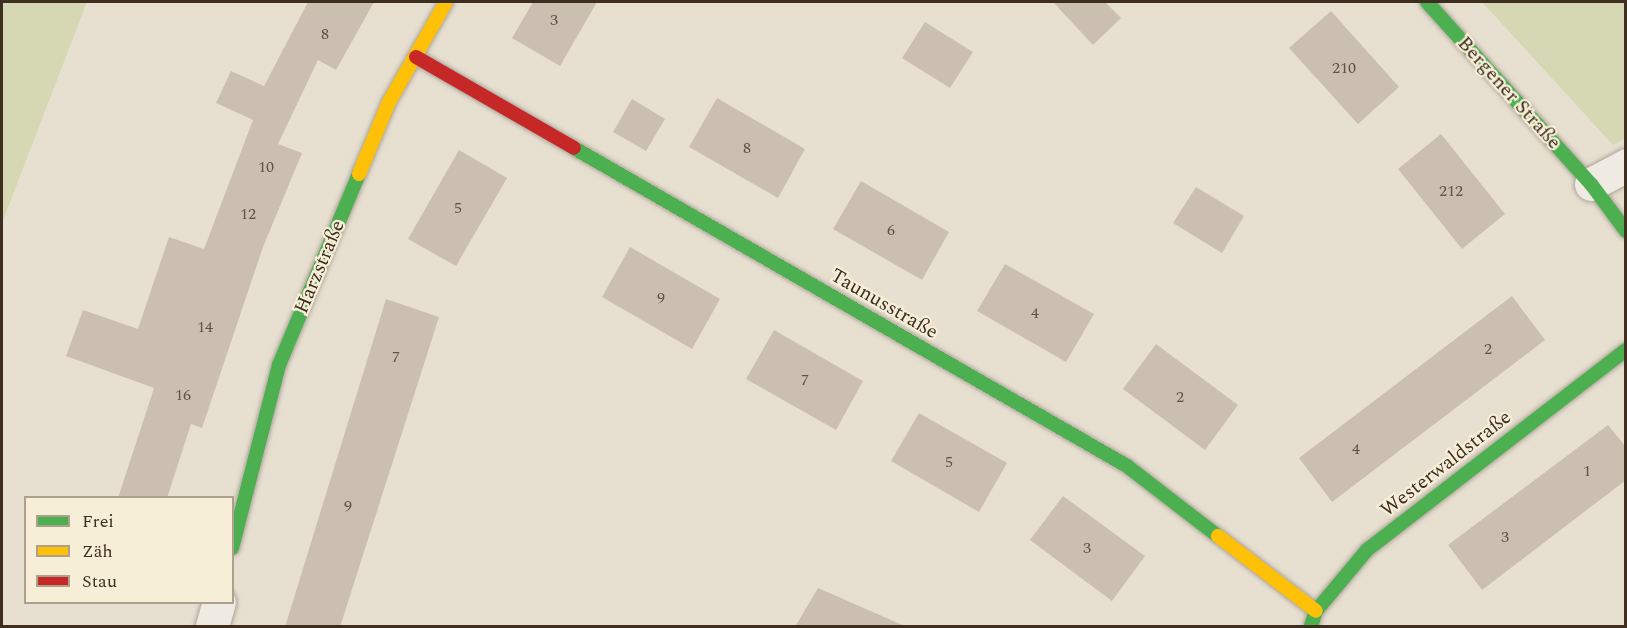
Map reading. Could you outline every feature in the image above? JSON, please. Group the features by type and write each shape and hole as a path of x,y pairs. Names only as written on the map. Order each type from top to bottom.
{"street":[{"name":"Harzstraße","path":"234,540 279,365 389,102 446,2"},
{"name":"Bergener Straße","path":"1427,2 1591,184 1626,231"},
{"name":"Taunusstraße","path":"416,57 1127,466 1317,611"},
{"path":"1591,184 1626,165"},
{"name":"Westerwaldstraße","path":"1311,627 1317,611 1367,550 1626,350"},
{"path":"213,627 219,604"}],"green space":[{"path":"2,2 87,2 2,223"},
{"path":"1482,2 1625,2 1625,139 1613,145"}],"building":[{"path":"308,2 374,2 336,70 318,60 278,144 302,153 263,247 202,428 191,424 168,496 119,496 154,388 66,356 83,310 138,329 169,237 204,249 253,120 216,103 231,71 264,86"},
{"path":"533,2 597,2 560,66 512,38"},
{"path":"1053,2 1105,2 1121,18 1093,45"},
{"path":"1331,11 1399,87 1358,124 1289,48"},
{"path":"925,22 973,52 950,88 902,58"},
{"path":"717,98 805,149 778,198 689,147"},
{"path":"632,99 665,119 646,151 613,132"},
{"path":"1441,134 1505,214 1462,249 1398,169"},
{"path":"459,150 507,178 456,266 408,239"},
{"path":"861,181 949,232 922,280 833,229"},
{"path":"1196,187 1244,216 1222,253 1173,223"},
{"path":"630,247 720,299 692,349 602,297"},
{"path":"1005,264 1094,314 1066,362 977,311"},
{"path":"1512,296 1545,340 1332,502 1299,458"},
{"path":"386,299 439,317 340,627 285,627"},
{"path":"774,330 863,381 836,430 746,379"},
{"path":"1156,344 1238,405 1205,450 1123,389"},
{"path":"919,413 1007,463 979,512 891,461"},
{"path":"1608,425 1626,447 1626,480 1482,590 1448,545"},
{"path":"1063,496 1145,556 1112,601 1030,540"},
{"path":"818,588 907,627 795,627"}],"traffic: fast":[{"path":"1427,2 1591,184 1626,231"},
{"path":"574,148 1127,466 1218,536"},
{"path":"234,540 279,365 359,174"},
{"path":"1311,626 1316,611 1367,550 1626,350"}],"traffic: slow":[{"path":"359,174 389,102 446,2"},
{"path":"1218,536 1316,611"}],"traffic: jam":[{"path":"416,57 574,148"}]}
